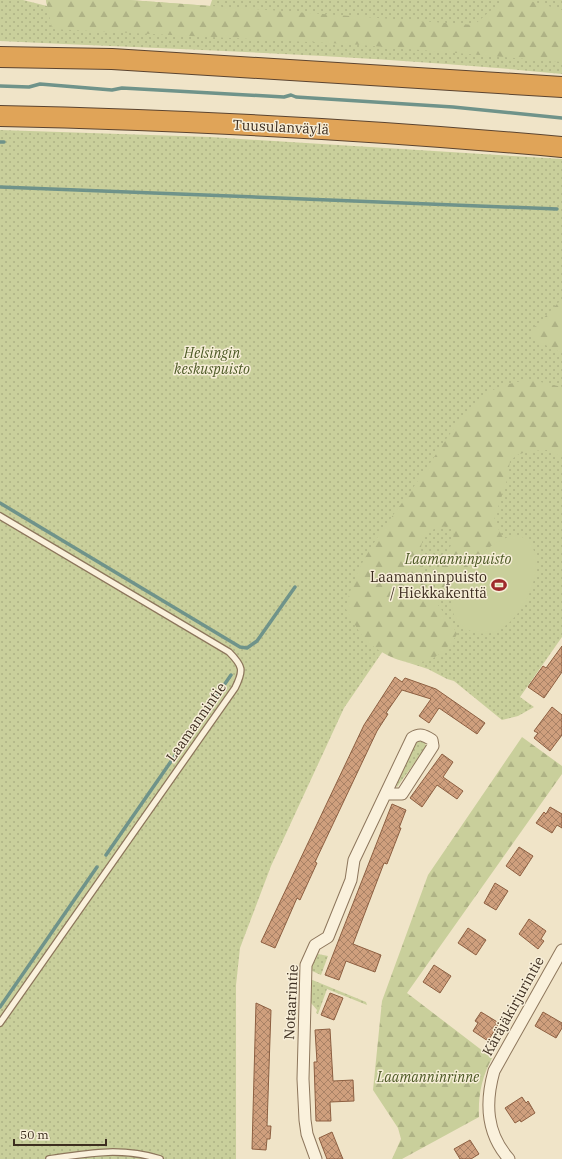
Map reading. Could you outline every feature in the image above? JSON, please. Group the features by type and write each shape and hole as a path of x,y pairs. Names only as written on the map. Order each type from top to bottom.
{"highway":[{"path":"0,57 136,60 562,88"},
{"name":"Tuusulanväylä","path":"0,116 114,118 269,126 562,147"}],"street":[{"name":"Notaarintie","path":"316,1159 307,1134 305,1120 303,1072 306,965 315,945 328,937 351,880 354,860 412,738 423,734 432,740 433,746 402,794 386,794"},
{"name":"Käräjäkirjurintie","path":"509,1159 499,1146 490,1124 488,1107 489,1090 494,1071 562,950"}],"lane":[{"name":"Laamannintie","path":"0,516 229,652 239,663 242,669 240,678 234,688 0,1023"},
{"path":"49,1159 95,1152 116,1151 138,1152 160,1159"}],"green space":[{"path":"0,0 23,0 47,6 46,0 129,0 210,6 212,0 562,0 562,74 422,62 211,50 0,41"},
{"path":"46,0 129,0 474,25 503,0 527,0 562,10 562,62 349,44 52,29"},
{"name":"Helsingin keskuspuisto","path":"0,130 210,137 562,159 562,637 520,697 534,707 518,716 502,720 454,681 428,669 406,662 423,663 385,648 344,708 271,866 240,948 236,985 236,1159 0,1159"},
{"path":"562,299 562,353 533,339 530,332"},
{"name":"Laamanninpuisto","path":"532,380 562,387 562,457 547,450 529,451 517,455 510,461 507,480 494,520 503,538 472,562 461,577 453,596 442,595 437,591 435,585 436,576 453,541 453,527 438,528 425,536 421,549 421,576 424,584 457,634 451,643 432,659 422,663 400,660 379,651 365,639 346,609 350,591 366,556 376,539 446,439 474,404 480,398 493,390 508,384"},
{"name":"Laamanninpuisto / Hiekkakenttä","path":"514,535 528,541 535,554 536,571 531,590 522,608 509,623 494,632 477,633 470,631 460,624 454,615 452,602 454,590 460,577 479,555 503,539"},
{"name":"Laamanninrinne","path":"522,737 562,766 562,774 407,993 492,1058 481,1086 479,1117 402,1159 392,1159 401,1139 398,1128 373,1090 382,1001 428,875"},
{"path":"420,740 425,742 426,747 397,787 396,786 417,741"},
{"path":"318,954 328,956 321,975 310,970"},
{"path":"310,979 366,1002 367,1005 327,989 318,1014 316,1013 317,1010 311,1003"}],"building":[{"path":"562,646 562,672 544,698 528,687 543,666 546,668"},
{"path":"395,677 402,682 405,678 436,689 485,723 477,734 439,708 429,723 419,716 431,699 402,690 386,713 388,714 377,731 315,862 317,863 300,900 297,898 275,948 261,942 364,725"},
{"path":"552,707 562,715 562,735 550,751 534,738 538,733 534,731"},
{"path":"442,754 453,762 443,777 463,791 457,799 437,785 422,807 410,798"},
{"path":"392,804 406,810 399,828 401,828 387,864 384,863 353,944 381,955 375,972 346,961 339,980 325,975"},
{"path":"550,807 562,814 562,828 557,825 552,833 536,823 544,812 546,814"},
{"path":"519,847 533,856 520,876 506,866"},
{"path":"495,883 508,891 496,910 484,903"},
{"path":"529,919 546,931 541,939 544,941 538,949 519,934"},
{"path":"468,928 486,940 476,955 458,943"},
{"path":"434,965 451,976 440,993 423,982"},
{"path":"330,993 343,998 334,1020 321,1015"},
{"path":"256,1003 271,1010 267,1126 271,1126 270,1139 267,1139 266,1150 252,1149"},
{"path":"481,1012 499,1023 488,1041 473,1031 478,1023 475,1021"},
{"path":"543,1012 562,1023 562,1028 556,1038 535,1026"},
{"path":"330,1029 333,1081 353,1080 354,1101 330,1102 331,1121 316,1121 314,1062 317,1062 315,1030"},
{"path":"522,1097 526,1103 528,1101 535,1113 521,1122 520,1120 515,1123 505,1108"},
{"path":"332,1132 343,1159 327,1159 319,1138"},
{"path":"470,1140 479,1154 471,1159 460,1159 454,1149"}],"waterway":[{"path":"0,86 29,87 40,84 112,90 122,88 284,97 291,95 296,97 453,107 562,118"},
{"path":"0,187 557,209"},
{"path":"0,503 240,647 247,648 257,641 295,587"},
{"path":"106,855 231,675"},
{"path":"0,1007 97,867"}],"place":[{"name":"Laamanninpuisto / Hiekkakenttä","path":"499,585"}]}
